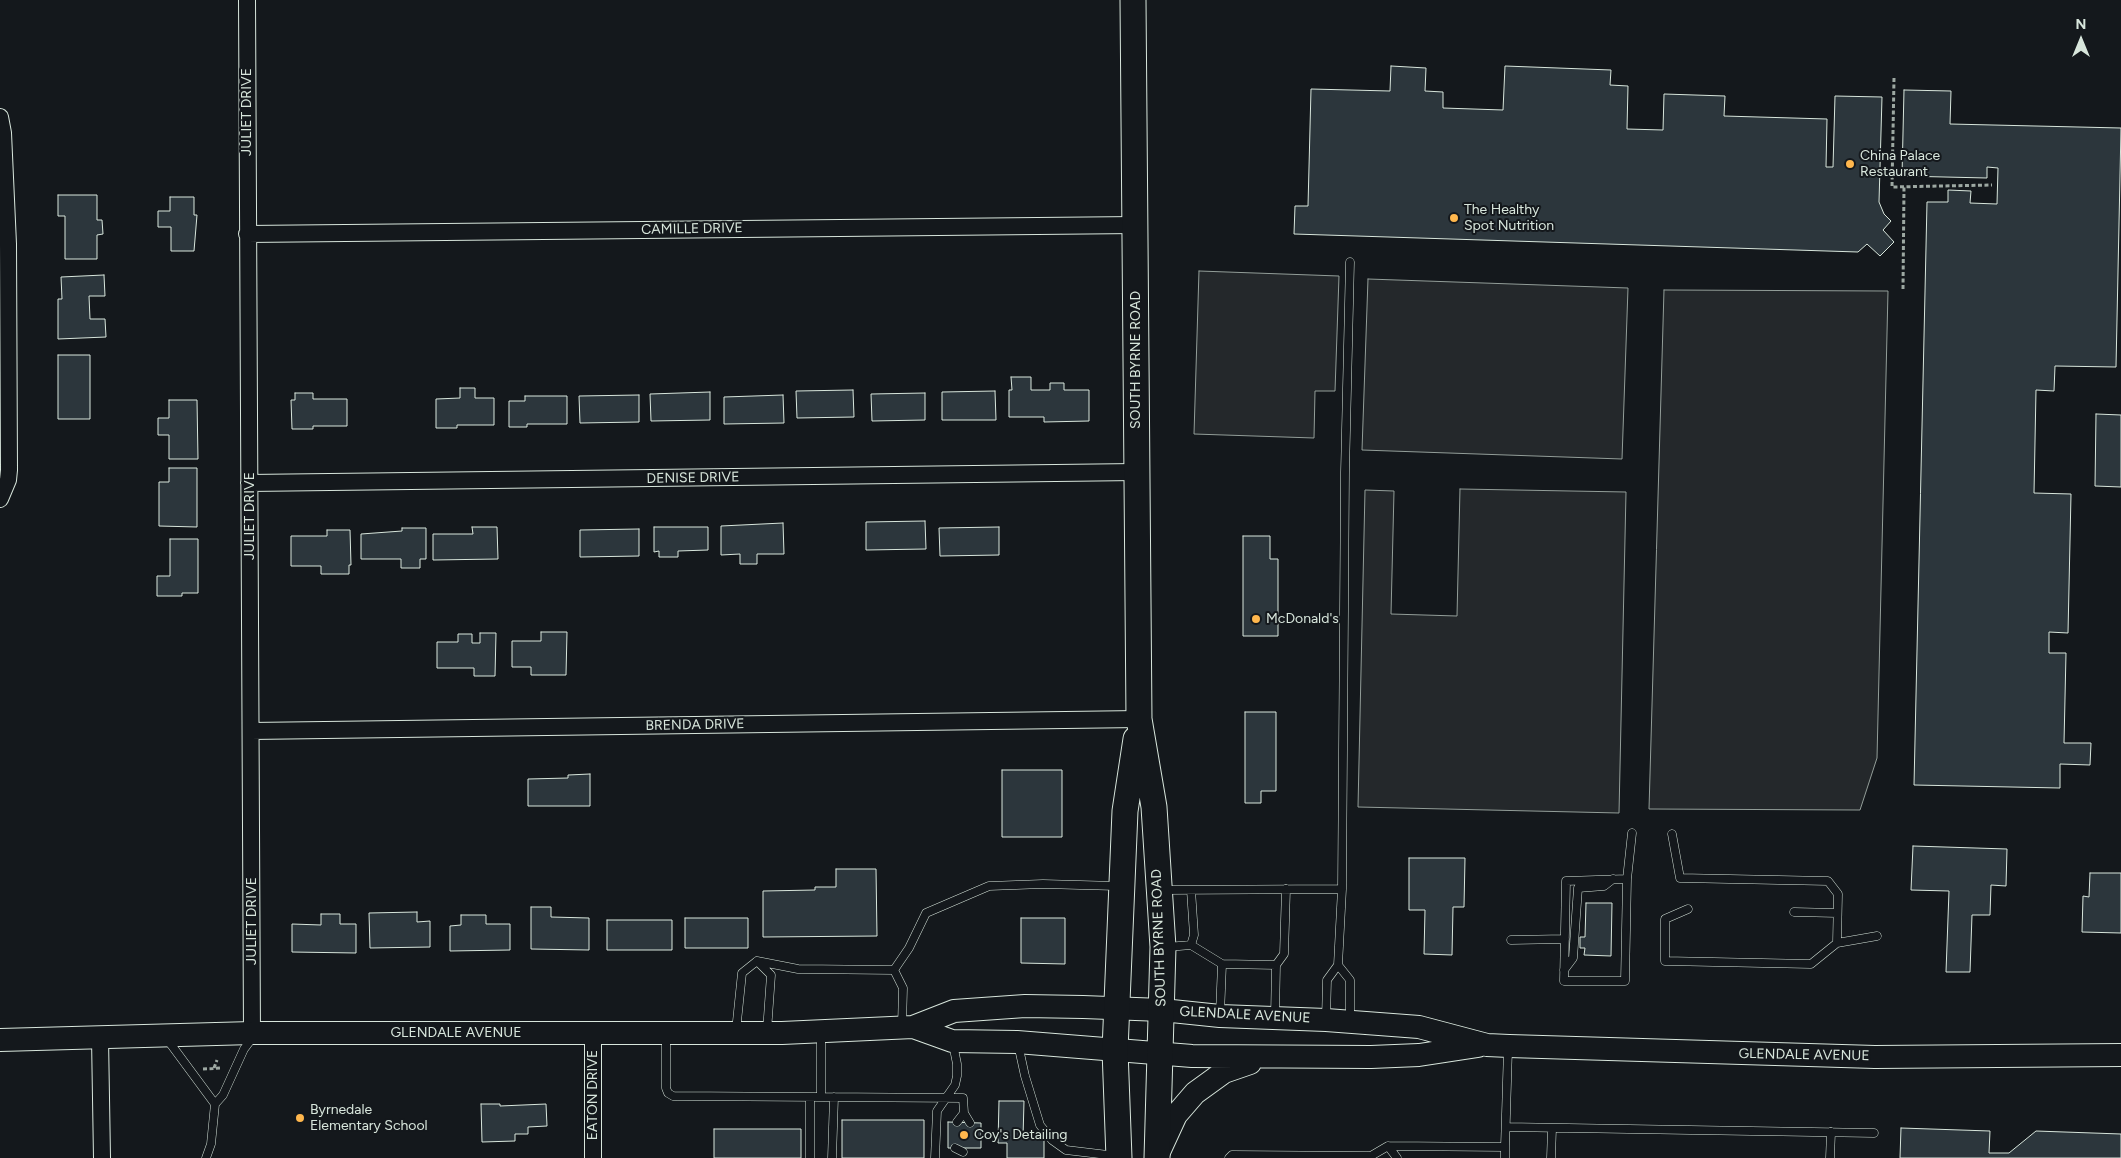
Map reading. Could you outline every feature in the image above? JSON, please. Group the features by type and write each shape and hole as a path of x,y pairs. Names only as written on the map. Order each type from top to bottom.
{"main road":[{"name":"SOUTH BYRNE ROAD","path":"1133,0 1139,719 1154,807 1163,947 1157,1157"},
{"name":"SOUTH BYRNE ROAD","path":"1119,1157 1115,1050 1124,811 1139,719"},
{"name":"GLENDALE AVENUE","path":"0,1040 254,1033 767,1033 907,1027 954,1011 1025,1006 1117,1007 1220,1016 1350,1022 1419,1028 1498,1046"},
{"name":"GLENDALE AVENUE","path":"907,1027 952,1041 1017,1042 1192,1056 1330,1058 1419,1056 1498,1046 1876,1057 2121,1055"},
{"path":"1157,1157 1176,1115 1195,1093 1224,1072 1267,1057"}],"street":[{"name":"JULIET DRIVE","path":"246,0 254,1033"},
{"path":"0,117 3,133 8,244 4,297 9,470 8,480 0,500"},
{"name":"CAMILLE DRIVE","path":"247,234 1136,225"},
{"name":"DENISE DRIVE","path":"249,483 1136,472"},
{"name":"BRENDA DRIVE","path":"251,730 1139,719"},
{"name":"EATON DRIVE","path":"593,1032 593,1158"},
{"path":"100,1038 102,1158"}],"lane":[{"path":"1326,1020 1328,980 1338,965 1342,889 1345,491 1350,262"},
{"path":"1628,879 1566,881 1564,981 1625,981 1628,879 1632,833"},
{"path":"1672,834 1680,878 1828,881 1838,894 1837,943"},
{"path":"1564,970 1573,958 1578,888 1604,886 1613,879"},
{"path":"894,970 909,948 926,913 989,886 1043,884 1122,886"},
{"path":"1275,1018 1276,965 1284,954 1286,889"},
{"path":"1159,890 1342,889"},
{"path":"1190,945 1194,935 1191,890"},
{"path":"1688,909 1665,919 1665,961 1811,964 1837,943 1877,936"},
{"path":"1794,912 1837,913"},
{"path":"1511,940 1564,939"},
{"path":"1163,947 1190,945 1222,964 1276,965"},
{"path":"736,1033 742,973 757,961 798,969 894,970"},
{"path":"757,961 771,975 767,1033"},
{"path":"1220,1016 1222,964"},
{"path":"1338,965 1350,980 1350,1022"},
{"path":"894,970 902,988 907,1027"},
{"path":"821,1031 821,1097"},
{"path":"214,1104 223,1095 244,1049 254,1033"},
{"path":"666,1033 666,1088 668,1093 673,1096 963,1098 964,1113 970,1123"},
{"path":"164,1036 214,1104 211,1144 206,1158"},
{"path":"935,1158 937,1111 955,1086 957,1076 957,1064 952,1041"},
{"path":"1017,1042 1040,1124 1052,1140 1066,1150 1119,1157"},
{"path":"1498,1046 1506,1127 1505,1158"},
{"path":"810,1097 810,1158"},
{"path":"832,1158 834,1097"},
{"path":"956,1122 964,1113"},
{"path":"1506,1127 1874,1133"},
{"path":"1551,1158 1552,1128"},
{"path":"1830,1158 1831,1132"},
{"path":"1229,1158 1232,1154 1371,1157 1388,1146 1505,1147"},
{"path":"1388,1146 1397,1158"}],"path":[{"path":"1894,78 1892,187 1992,185"},
{"path":"1903,289 1904,187"},
{"path":"214,1068 216,1060"},
{"path":"200,1069 225,1068"}],"shaded area":[{"path":"1199,271 1339,276 1335,391 1315,391 1314,438 1194,434"},
{"path":"1368,279 1628,288 1622,459 1362,450"},
{"path":"1664,290 1888,291 1877,758 1860,810 1649,809"},
{"path":"1460,489 1626,492 1619,813 1358,807 1365,490 1394,491 1391,614 1457,616"}],"building":[{"path":"1391,66 1426,68 1425,91 1443,92 1443,108 1503,110 1505,66 1611,70 1610,85 1628,86 1627,129 1663,130 1664,94 1725,96 1724,116 1827,119 1826,167 1833,167 1835,96 1882,97 1879,202 1884,214 1891,221 1883,230 1894,242 1880,256 1867,244 1858,252 1294,234 1295,206 1308,206 1311,89 1390,91"},
{"path":"1904,90 1951,91 1950,124 2121,128 2116,367 2055,366 2054,391 2036,390 2034,493 2071,494 2068,633 2049,632 2049,653 2066,653 2064,743 2091,743 2090,765 2060,764 2060,788 1914,785 1927,202 1948,202 1948,190 1971,191 1970,203 1997,204 1998,168 1987,167 1987,178 1902,176"},
{"path":"58,195 97,195 97,220 102,220 103,234 97,235 97,259 65,259 65,216 58,216"},
{"path":"170,197 194,197 194,215 197,215 194,251 171,251 171,227 158,227 158,211 170,211"},
{"path":"104,275 105,296 89,296 90,319 105,319 106,337 58,339 58,299 62,299 61,277"},
{"path":"58,355 90,355 90,419 58,419"},
{"path":"1011,377 1031,377 1031,390 1050,390 1050,383 1064,383 1064,390 1089,390 1089,421 1044,422 1044,417 1009,417 1009,390 1012,390"},
{"path":"460,388 475,388 475,398 494,398 494,425 457,425 457,428 436,428 436,399 460,398"},
{"path":"853,390 854,417 797,418 796,391"},
{"path":"995,391 996,420 942,420 942,392"},
{"path":"710,392 710,420 651,421 650,394"},
{"path":"295,393 313,393 313,399 347,399 347,426 313,426 313,429 292,429 291,400 295,400"},
{"path":"925,393 925,420 872,421 871,394"},
{"path":"639,395 639,422 580,423 579,396"},
{"path":"783,395 784,423 724,424 724,397"},
{"path":"525,396 567,396 567,424 527,424 527,427 509,427 509,401 525,401"},
{"path":"169,400 197,400 198,459 169,459 169,435 158,435 158,418 169,418"},
{"path":"2096,414 2121,415 2121,487 2095,486"},
{"path":"169,468 197,468 197,527 159,526 159,482 169,482"},
{"path":"925,521 926,549 866,550 866,522"},
{"path":"783,523 784,554 757,554 757,564 740,564 740,554 721,555 721,526"},
{"path":"472,527 497,527 498,559 433,560 433,534 473,534"},
{"path":"654,527 708,527 708,550 678,551 678,557 659,557 659,551 654,552"},
{"path":"999,527 999,555 940,556 939,528"},
{"path":"402,528 426,528 426,559 420,559 420,568 401,568 401,559 361,559 361,534 402,531"},
{"path":"639,529 639,556 580,557 580,530"},
{"path":"327,530 350,530 351,565 349,565 349,574 321,574 321,566 291,566 291,536 327,536"},
{"path":"1243,536 1270,536 1270,559 1278,559 1278,636 1243,636"},
{"path":"170,539 198,539 198,593 182,593 182,596 157,596 157,576 170,576"},
{"path":"541,632 567,632 566,675 531,675 531,667 512,667 512,641 541,641"},
{"path":"480,633 496,633 495,676 474,676 474,668 437,668 437,642 458,642 458,634 472,634 472,643 480,643"},
{"path":"1245,712 1276,712 1276,791 1261,791 1261,803 1245,803"},
{"path":"1002,770 1062,770 1062,837 1002,837"},
{"path":"590,774 590,806 528,806 528,779 568,778 568,775"},
{"path":"1913,846 2007,849 2006,886 1991,885 1990,915 1972,915 1970,972 1946,972 1949,891 1911,890"},
{"path":"1409,858 1465,858 1464,907 1453,907 1452,955 1424,954 1425,910 1409,910"},
{"path":"836,869 876,869 877,936 763,937 763,891 815,890 815,887 836,887"},
{"path":"2090,873 2121,873 2121,933 2082,932 2083,896 2089,897"},
{"path":"1586,903 1612,903 1611,956 1584,955 1585,948 1580,948 1580,937 1585,937"},
{"path":"531,907 551,907 551,917 589,918 589,950 531,949"},
{"path":"417,912 417,922 430,921 430,947 370,948 369,913"},
{"path":"321,914 340,914 340,924 356,924 356,953 292,952 292,924 321,925"},
{"path":"461,915 486,915 486,924 510,924 510,950 450,951 450,926 461,925"},
{"path":"685,918 748,918 748,948 685,948"},
{"path":"1021,918 1065,918 1065,964 1021,963"},
{"path":"607,920 672,920 672,950 607,950"},
{"path":"999,1101 1024,1101 1023,1138 1044,1139 1044,1158 1007,1158 1007,1143 998,1143"},
{"path":"481,1104 500,1104 500,1106 546,1104 547,1126 528,1127 528,1134 515,1134 515,1141 482,1142"},
{"path":"842,1120 924,1120 924,1158 842,1158"},
{"name":"Coy's Detailing","path":"948,1122 981,1123 981,1148 948,1148"},
{"path":"1901,1128 1990,1131 1989,1153 2009,1153 2036,1131 2121,1134 2121,1158 1900,1158"},
{"path":"714,1129 801,1129 801,1158 714,1158"}],"place":[{"name":"China Palace Restaurant","path":"1850,164"},
{"name":"The Healthy Spot Nutrition","path":"1454,218"},
{"name":"McDonald's","path":"1256,619"},
{"name":"Byrnedale Elementary School","path":"300,1118"},
{"name":"Coy's Detailing","path":"964,1135"}]}
